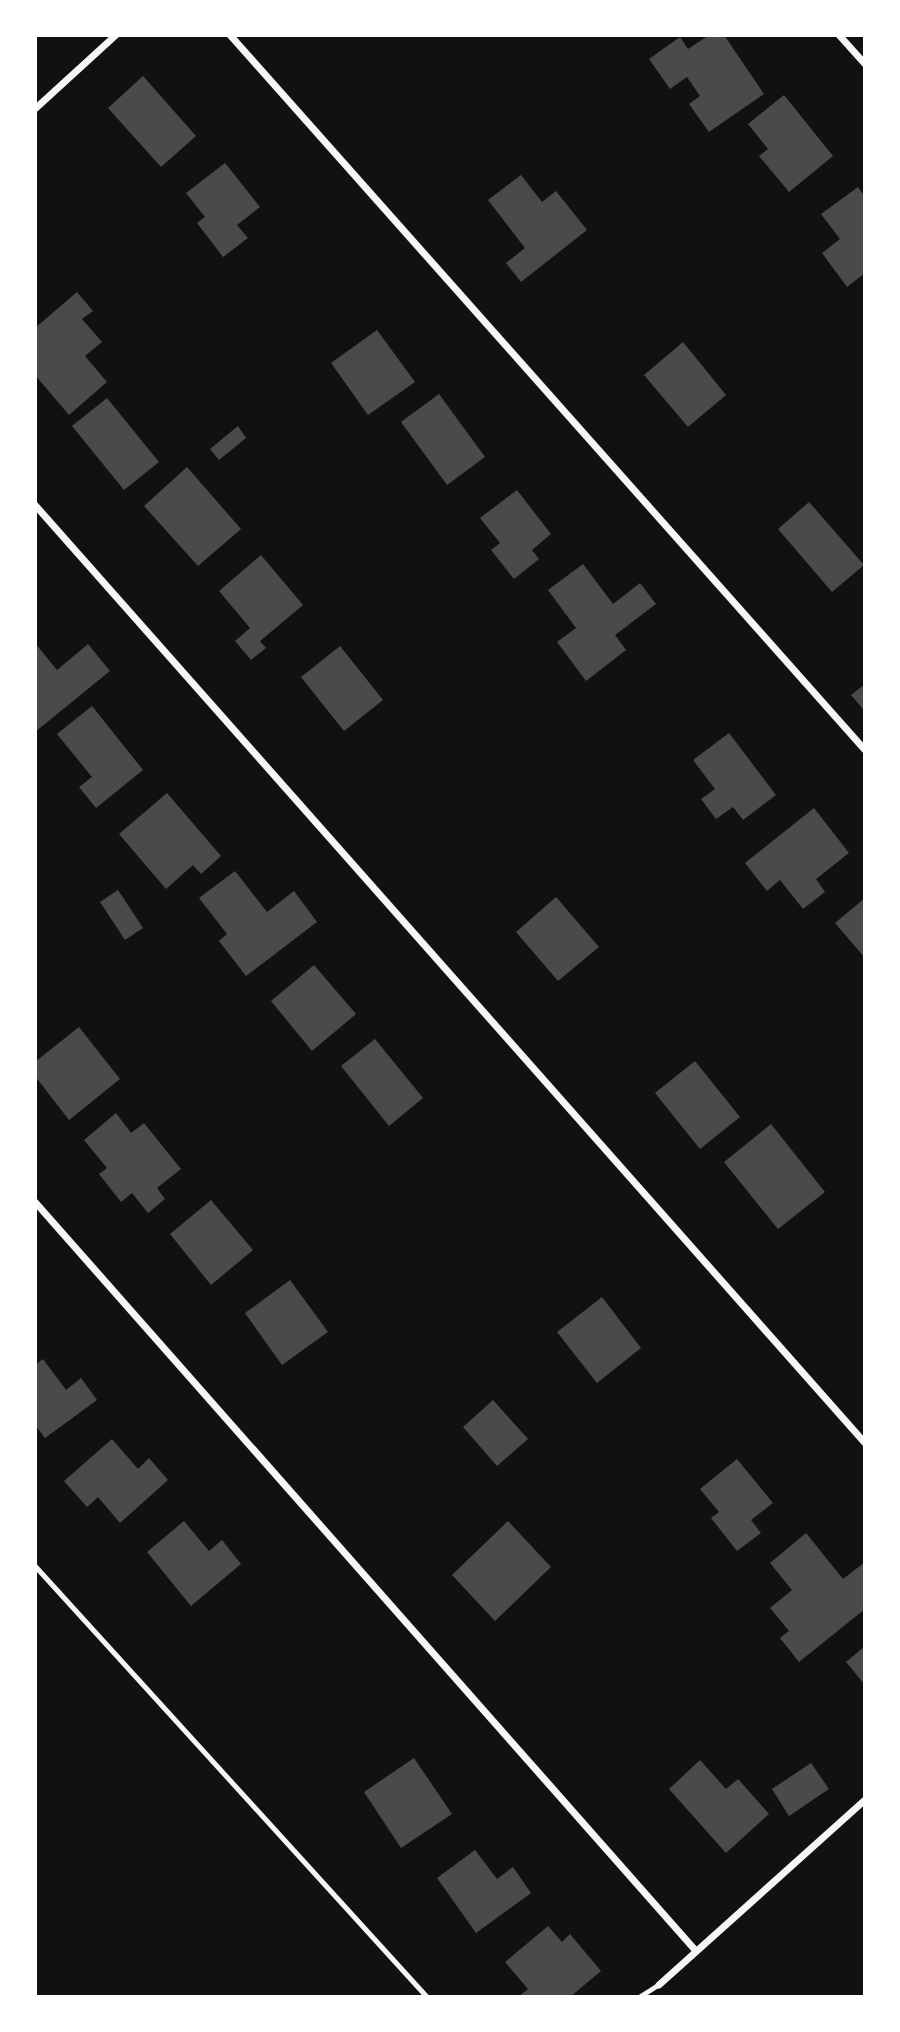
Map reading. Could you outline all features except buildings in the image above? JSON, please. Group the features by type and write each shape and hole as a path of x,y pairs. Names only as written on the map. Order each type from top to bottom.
{"street":[{"path":"35,108 117,35"},
{"path":"230,35 865,750"},
{"path":"839,35 865,64"},
{"path":"35,505 865,1443"},
{"path":"35,1202 696,1951"},
{"path":"659,1985 865,1800"}],"lane":[{"path":"35,1566 427,1997"},
{"path":"640,1997 659,1985"}]}
